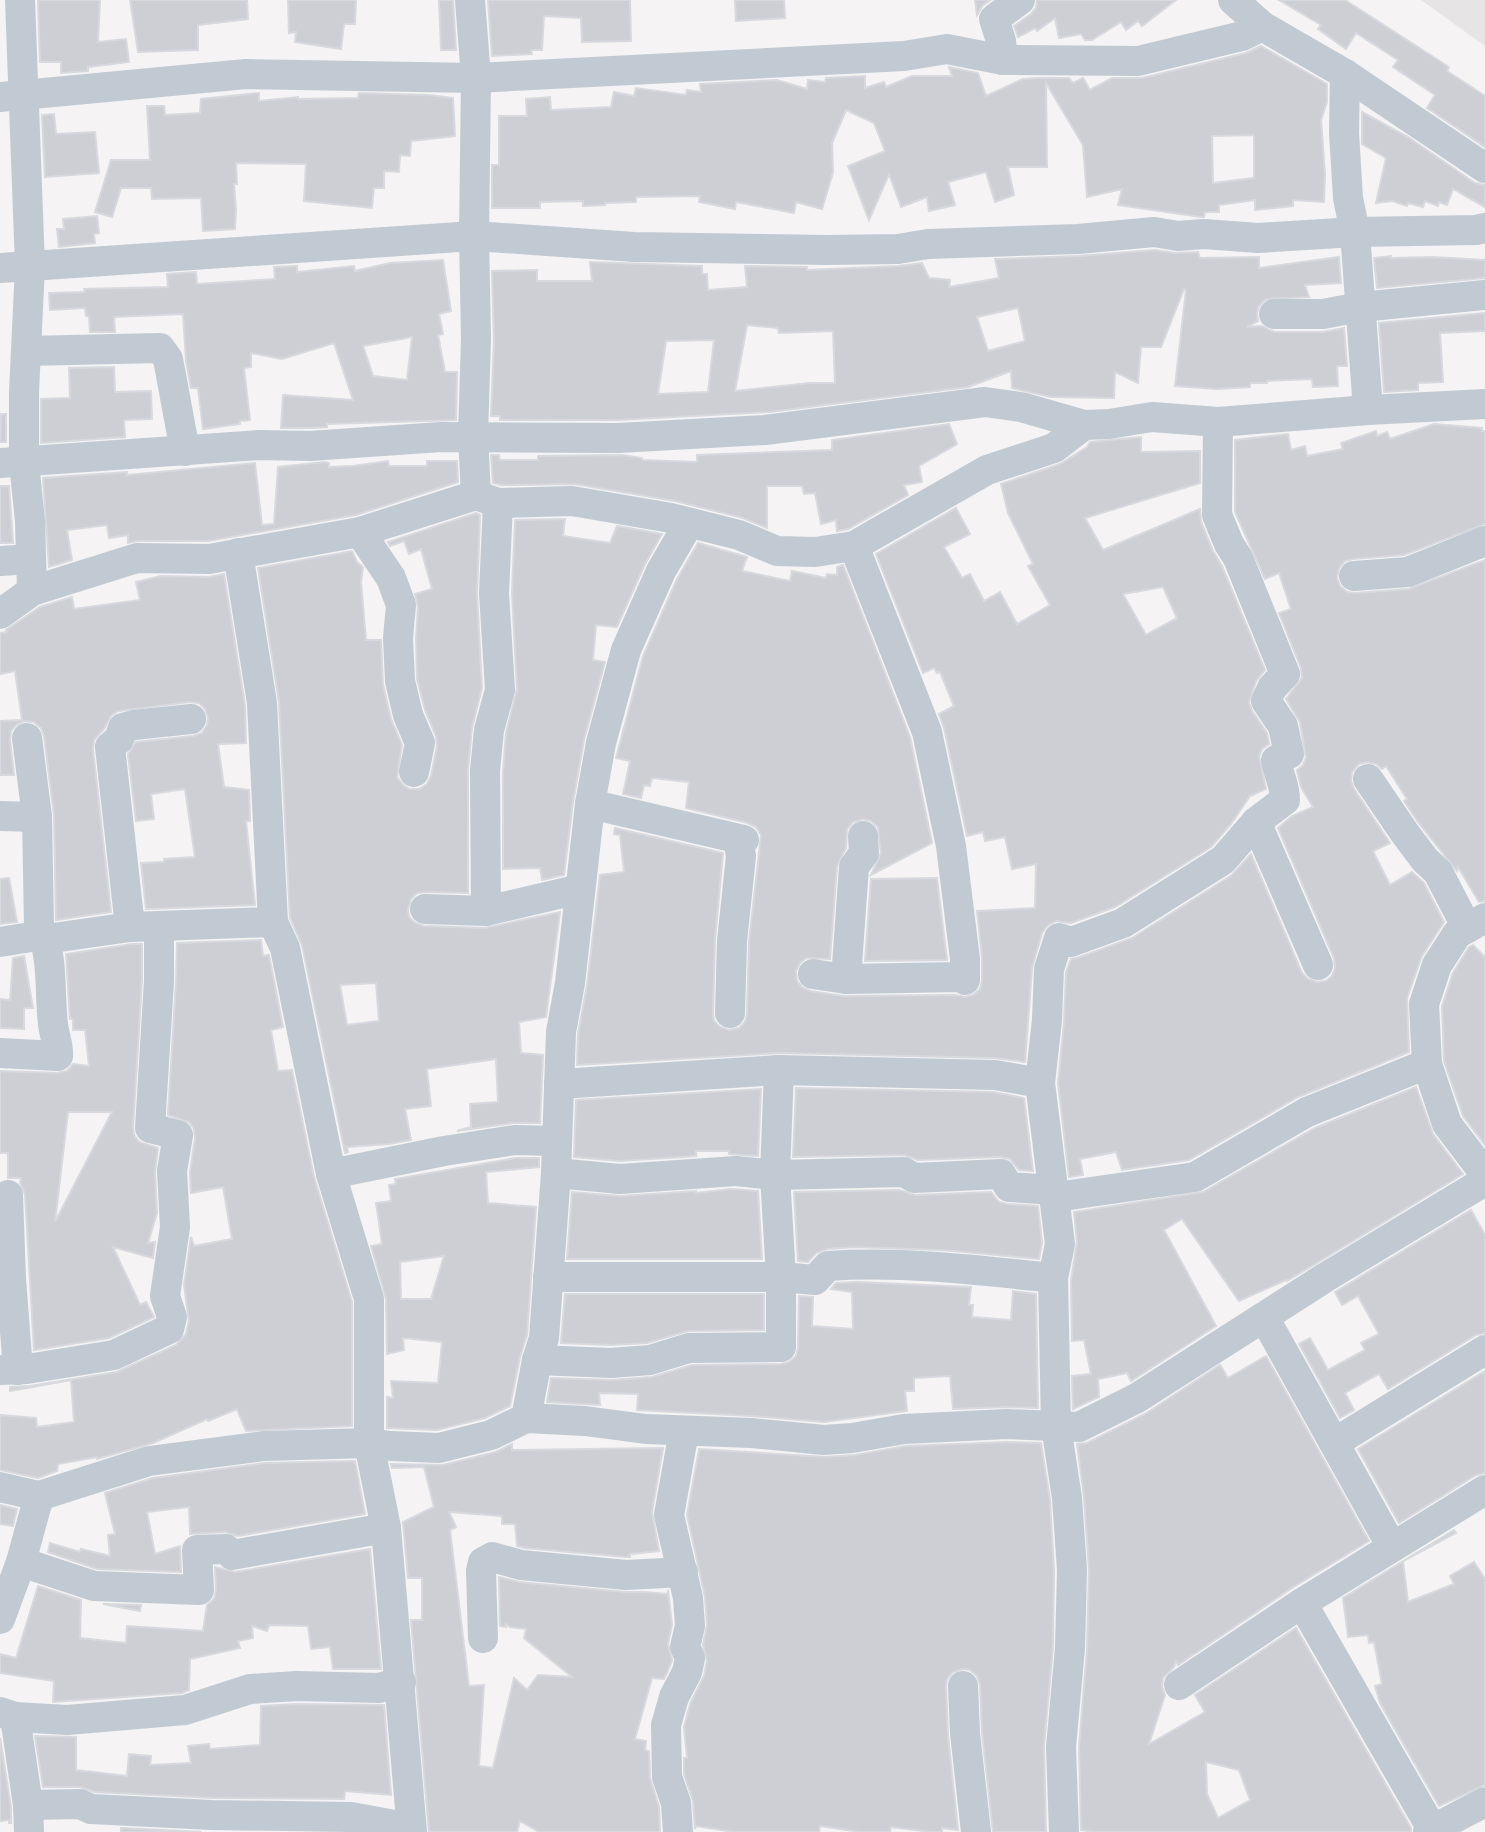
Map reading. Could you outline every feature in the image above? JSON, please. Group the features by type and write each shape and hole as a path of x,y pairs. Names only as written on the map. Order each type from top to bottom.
{"street":[{"path":"20,0 12,96 30,266 26,351 12,393 12,463 30,520 32,591"},
{"path":"470,0 476,78 476,339 472,436 487,499 500,690 489,730 485,771 486,911"},
{"path":"1003,60 1001,41 994,19 1020,0"},
{"path":"1233,0 1262,26 1345,74 1485,168"},
{"path":"12,96 246,74 476,78 904,56 947,49 1003,60 1138,61 1242,36 1262,26"},
{"path":"1345,74 1343,133 1348,198 1355,232 1368,410"},
{"path":"0,268 474,236 634,247 827,250 898,249 929,244 1078,239 1154,232 1178,236 1204,234 1258,238 1485,228"},
{"path":"1274,314 1324,314 1360,307 1485,295"},
{"path":"26,351 160,348 168,359 186,451"},
{"path":"12,463 259,445 310,446 472,436 618,438 765,430 985,402 1021,407 1084,425 1152,417 1218,422 1485,404"},
{"path":"1064,1832 1060,1747 1070,1648 1072,1570 1068,1498 1056,1426 1053,1278 1060,1244 1056,1193 1040,1083 1049,969 1059,939 1071,942 1123,923 1223,860 1256,822 1285,800 1285,785 1277,769 1276,760 1289,754 1283,726 1266,701 1272,688 1285,674 1238,558 1217,515 1218,422"},
{"path":"0,614 32,591 137,558 209,559 360,532 487,499 572,501 671,518 739,535 776,551 816,552 853,546 988,470 1054,448 1084,425"},
{"path":"526,1418 544,1338 556,1173 561,1032 570,984 590,804 601,743 626,650 662,571 690,523"},
{"path":"360,532 391,578 401,606 398,638 400,681 408,715 420,743 414,772"},
{"path":"1354,576 1408,572 1485,541"},
{"path":"813,974 846,979 960,977 965,980 965,959 951,846 927,732 853,546"},
{"path":"238,553 262,703 273,922 285,948 331,1174 369,1299 369,1443 386,1528 401,1682 412,1830 351,1818 92,1809 80,1804 28,1819 7,1715 67,1720 186,1710 250,1689 297,1686 379,1688 401,1682"},
{"path":"0,561 31,559"},
{"path":"130,927 110,747 119,739 123,728 191,719"},
{"path":"0,1053 58,1056 59,1047 53,1028 42,932 37,817 27,738"},
{"path":"1368,779 1404,832 1476,923 1457,934 1437,965 1424,1004 1427,1064 1447,1124 1485,1174"},
{"path":"590,804 744,840 739,845 741,856 732,940 730,1013"},
{"path":"0,816 37,817"},
{"path":"1256,822 1318,965"},
{"path":"846,979 854,867 864,853 863,836"},
{"path":"425,909 486,911 580,889"},
{"path":"42,932 273,922"},
{"path":"8,1195 11,1279 9,1370 114,1355 169,1329 172,1317 165,1296 175,1227 172,1171 178,1135 150,1128 159,981 159,927"},
{"path":"0,942 44,935 42,932"},
{"path":"556,1173 620,1179 736,1171 775,1175 904,1172 914,1178 1001,1174 1010,1187 1056,1193 1195,1177 1307,1112 1427,1064"},
{"path":"559,1084 779,1070 995,1075 1040,1083"},
{"path":"537,1360 611,1363 650,1360 689,1348 781,1348 781,1277 775,1175 779,1070"},
{"path":"331,1174 515,1140 556,1141"},
{"path":"0,1487 39,1496 149,1461 264,1446 369,1443 439,1448 491,1435 526,1418 585,1421 646,1429 751,1433 824,1440 904,1429 1007,1424 1079,1427 1137,1398 1326,1277 1485,1181"},
{"path":"548,1277 781,1277 814,1280 828,1266 867,1263 1053,1278"},
{"path":"1264,1317 1392,1547"},
{"path":"1334,1443 1485,1350"},
{"path":"678,1832 676,1803 667,1777 666,1725 674,1697 687,1672 690,1658 685,1647 690,1626 683,1572 669,1516 684,1431"},
{"path":"1178,1685 1302,1603 1485,1490"},
{"path":"0,1619 21,1562 39,1496"},
{"path":"21,1562 94,1586 199,1590 197,1550 226,1549 232,1555 386,1528"},
{"path":"483,1638 481,1571 483,1562 492,1557 521,1564 626,1576 683,1572"},
{"path":"1302,1603 1430,1831 1485,1802"},
{"path":"962,1686 976,1832"}],"shaded area":[{"path":"1421,0 1485,0 1485,46"}],"building":[{"path":"38,0 100,0 98,42 126,39 129,62 88,67 88,71 61,73 61,62 40,62"},
{"path":"130,0 247,0 248,19 198,25 198,50 138,52"},
{"path":"288,0 356,0 355,24 344,24 341,49 295,42 296,32 289,33"},
{"path":"439,0 453,0 456,50 441,50"},
{"path":"488,0 630,0 631,41 582,42 581,18 544,16 542,50 531,50 532,54 492,56"},
{"path":"735,0 784,0 785,18 736,21"},
{"path":"975,0 990,0 977,15"},
{"path":"1037,0 1176,0 1142,26 1138,21 1126,30 1121,22 1092,40 1085,40 1081,34 1059,38 1055,18 1037,31 1035,28 1018,37 1014,26 1031,14 1036,8"},
{"path":"1279,0 1345,0 1449,67 1447,71 1485,96 1485,147 1427,108 1435,95 1393,67 1398,60 1356,33 1346,49 1318,29 1321,25"},
{"path":"1261,46 1327,84 1327,102 1321,120 1324,202 1293,200 1293,206 1255,210 1255,200 1219,205 1219,212 1205,212 1204,217 1201,217 1118,205 1122,189 1087,197 1083,145 1046,83 1047,167 1008,167 1014,195 995,202 986,172 948,182 955,205 929,211 927,197 901,207 889,174 869,220 848,166 885,151 874,123 846,110 832,143 833,172 822,209 796,202 794,213 736,202 735,209 699,202 700,196 636,197 636,202 605,205 583,206 583,201 540,202 540,208 492,208 492,165 499,165 499,116 527,116 526,99 550,97 551,110 611,107 614,92 634,96 636,88 686,95 687,90 701,92 700,84 777,80 807,89 808,80 825,82 826,78 865,76 865,88 884,82 886,87 912,76 952,76 949,67 978,73 986,96 1023,79 1039,78 1069,78 1073,83 1083,78 1090,90 1112,78 1142,78 1246,53","holes":["1254,135 1254,178 1213,183 1212,136"]},
{"path":"259,93 259,101 298,97 358,98 359,93 453,98 455,136 411,141 410,156 400,155 399,172 384,171 384,188 374,188 372,208 304,201 306,164 236,163 235,229 203,231 201,198 152,199 151,188 121,188 112,217 95,212 111,160 150,160 147,106 164,106 165,115 200,113 201,99"},
{"path":"1362,112 1408,137 1475,183 1485,185 1485,207 1453,189 1447,205 1439,202 1438,206 1425,201 1423,207 1392,201 1376,203 1386,158 1362,144"},
{"path":"54,114 56,134 95,132 99,173 45,177 42,115"},
{"path":"97,216 99,233 94,234 95,243 59,247 57,229 64,229 63,219"},
{"path":"1155,250 1198,252 1200,258 1259,257 1259,268 1339,257 1341,283 1305,285 1309,297 1266,299 1259,306 1258,321 1247,327 1262,326 1274,332 1323,332 1344,328 1347,366 1337,366 1338,386 1313,387 1312,379 1267,381 1250,383 1250,387 1217,389 1175,386 1184,289 1161,347 1141,347 1138,383 1115,372 1114,398 1051,397 1012,388 1011,371 968,387 769,412 618,420 500,420 500,416 491,416 494,340 492,271 537,270 537,281 592,281 590,262 702,266 702,274 707,274 708,290 747,287 745,266 807,267 807,270 922,263 929,278 950,280 949,287 999,278 995,259","holes":["1018,308 1025,341 988,351 977,317","747,325 778,328 779,333 833,331 835,383 735,391","714,340 708,392 658,394 666,341"]},
{"path":"1391,256 1485,260 1485,278 1377,288 1374,258"},
{"path":"443,260 451,311 439,314 443,334 438,335 445,372 457,372 456,420 281,428 283,395 353,400 334,343 282,359 251,353 251,367 244,368 250,420 203,429 198,388 191,388 186,361 183,314 114,317 115,332 90,332 89,316 86,316 85,308 50,310 49,293 85,292 84,289 168,287 167,274 196,272 197,284 275,279 274,267 297,266 297,272 354,266 355,271 390,263","holes":["412,337 407,380 373,376 363,346"]},
{"path":"1485,313 1485,331 1440,333 1443,382 1418,383 1418,390 1384,392 1379,323"},
{"path":"114,367 115,392 151,391 152,419 124,420 125,437 41,443 41,399 70,398 69,368"},
{"path":"1,414 6,414 6,442 0,442"},
{"path":"949,424 957,444 919,466 922,482 904,485 908,495 848,529 837,531 836,520 821,524 815,493 804,494 802,486 767,486 767,528 743,518 675,501 575,484 493,483 491,455 499,455 500,460 538,460 538,456 622,455 642,460 697,462 697,455 832,450 832,440"},
{"path":"1434,424 1482,428 1482,431 1485,431 1485,524 1404,555 1345,561 1339,568 1337,578 1340,586 1347,592 1409,589 1485,560 1485,901 1479,902 1458,867 1457,871 1418,822 1386,766 1382,769 1367,762 1359,764 1352,772 1351,781 1390,843 1373,851 1390,885 1412,872 1424,883 1444,922 1422,956 1407,998 1409,1052 1298,1097 1189,1160 1122,1170 1116,1152 1080,1159 1083,1175 1069,1177 1058,1083 1066,972 1071,959 1132,938 1232,875 1251,854 1302,973 1317,982 1326,981 1335,968 1334,958 1278,828 1292,816 1313,807 1301,787 1297,770 1306,758 1300,722 1286,699 1302,678 1301,668 1279,613 1291,609 1279,573 1265,579 1235,512 1235,440 1288,434 1291,450 1305,446 1307,456 1343,449 1341,443 1376,431 1377,436 1387,432 1390,439"},
{"path":"1141,437 1141,452 1200,451 1200,483 1085,518 1103,550 1200,509 1201,522 1265,670 1256,681 1249,702 1267,733 1269,744 1262,749 1259,756 1266,789 1250,796 1211,847 1115,907 1071,923 1056,921 1047,926 1042,933 1032,968 1025,1062 995,1058 779,1053 577,1065 578,1034 587,985 600,875 624,872 620,835 614,834 615,828 723,853 715,940 714,1021 729,1030 739,1028 745,1022 747,1014 749,942 761,835 756,827 748,823 686,808 689,782 652,778 650,786 644,785 641,798 623,794 630,761 616,758 643,656 677,579 698,543 747,557 742,571 790,581 792,571 826,578 827,574 837,575 837,567 843,565 910,737 932,843 871,875 881,853 878,827 863,819 853,822 847,829 846,848 837,866 830,959 806,958 796,971 797,981 810,991 843,996 965,997 980,989 982,957 977,911 1035,908 1036,864 1012,869 1005,837 985,841 983,832 967,836 939,714 954,706 940,672 937,673 934,668 923,673 876,554 956,508 970,534 944,547 962,578 970,574 984,601 1000,592 1017,624 1050,605 1028,566 1033,564 1008,513 1001,484 1060,464 1087,447 1090,442","holes":["1163,587 1177,618 1146,635 1123,594"]},
{"path":"388,461 389,466 427,466 427,461 457,461 458,482 356,515 208,541 128,543 128,535 109,538 107,525 67,530 72,560 49,567 43,478 127,472 127,475 255,463 262,525 274,524 278,467 325,462 329,463 329,467 353,466"},
{"path":"0,486 9,486 13,543 0,543"},
{"path":"476,513 480,515 477,594 482,688 472,728 468,769 468,893 417,893 411,899 409,917 424,926 485,928 560,912 546,1017 519,1022 521,1053 543,1055 540,1123 513,1123 457,1131 471,1127 470,1104 498,1102 496,1059 427,1069 431,1106 405,1109 411,1140 347,1147 348,1152 345,1153 302,945 290,918 279,702 258,568 352,551 357,562 363,567 361,582 366,640 381,640 383,685 391,719 402,745 397,777 410,789 419,789 427,784 431,776 437,746 417,679 418,607 415,594 432,589 421,549 409,554 404,541 390,546 388,542","holes":["376,983 379,1021 347,1025 340,985"]},
{"path":"565,519 563,536 610,543 617,526 662,534 645,564 617,627 596,625 593,660 605,662 584,740 564,875 542,880 540,868 503,869 503,772 506,733 517,689 512,593 515,520"},
{"path":"224,574 245,705 246,743 218,744 224,787 249,790 250,821 246,821 255,905 146,909 141,863 195,857 185,789 151,794 154,819 136,821 128,754 136,742 202,733 208,718 205,709 199,703 189,702 118,711 111,716 94,740 111,912 56,920 54,815 44,736 41,728 34,722 24,721 11,731 14,775 0,775 0,721 22,720 15,671 0,674 0,633 7,632 6,630 40,607 72,597 74,609 140,600 136,582 161,576 209,577"},
{"path":"9,878 17,922 0,924 0,879"},
{"path":"937,878 947,960 865,961 871,879"},
{"path":"261,940 263,956 269,955 283,1027 271,1030 278,1071 292,1070 314,1177 352,1302 352,1426 246,1431 237,1409 153,1443 97,1459 58,1464 57,1471 38,1478 0,1470 0,1415 36,1418 37,1427 74,1422 71,1380 10,1391 10,1387 117,1372 176,1345 186,1334 189,1321 184,1285 191,1237 194,1246 232,1239 223,1187 191,1193 194,1129 189,1122 168,1115 177,943"},
{"path":"142,944 133,1128 139,1142 158,1148 155,1172 157,1213 148,1243 155,1242 153,1258 113,1247 140,1305 146,1302 154,1317 109,1338 34,1350 25,1194 20,1183 21,1178 8,1178 8,1153 0,1153 0,1071 57,1073 67,1071 73,1064 89,1066 85,1030 73,1030 73,1019 70,1019 66,954","holes":["68,1112 112,1112 55,1222"]},
{"path":"1473,945 1485,957 1485,1145 1463,1116 1444,1061 1442,1006 1453,973"},
{"path":"24,956 33,1008 24,1008 24,1029 0,1028 0,999 10,1000 13,958"},
{"path":"1416,1087 1433,1134 1463,1174 1287,1281 1239,1301 1182,1219 1164,1230 1216,1326 1131,1381 1127,1373 1098,1379 1099,1397 1073,1409 1072,1376 1091,1374 1084,1340 1072,1341 1071,1280 1077,1242 1074,1212 1203,1192 1315,1128"},
{"path":"796,1088 993,1092 1024,1098 1033,1171 1019,1170 1010,1159 1000,1157 918,1160 904,1155 793,1157"},
{"path":"761,1089 758,1156 729,1154 729,1151 696,1151 696,1156 620,1161 574,1157 576,1100"},
{"path":"516,1158 539,1158 539,1167 486,1172 488,1203 536,1207 527,1335 510,1406 485,1418 437,1430 387,1428 387,1397 393,1398 391,1381 438,1383 442,1342 403,1338 404,1350 387,1354 386,1299 371,1246 382,1244 376,1203 391,1201 389,1185 396,1184 395,1179","holes":["444,1256 431,1299 401,1299 400,1262"]},
{"path":"731,1189 758,1191 762,1259 567,1259 572,1192 621,1196"},
{"path":"899,1190 915,1195 991,1192 999,1202 1038,1206 1042,1243 1039,1259 942,1250 855,1247 827,1249 816,1253 808,1262 798,1261 794,1192"},
{"path":"1471,1210 1485,1235 1485,1333 1476,1335 1388,1389 1379,1374 1345,1393 1354,1410 1340,1418 1299,1344 1310,1338 1328,1370 1365,1350 1361,1343 1379,1334 1358,1296 1342,1305 1335,1292"},
{"path":"836,1283 971,1287 969,1305 973,1305 972,1317 1011,1320 1013,1291 1036,1294 1038,1408 953,1409 950,1376 914,1378 914,1391 905,1391 907,1411 824,1422 637,1410 638,1394 599,1393 600,1405 547,1402 551,1378 612,1380 652,1377 692,1365 789,1362 796,1356 798,1348 799,1296 813,1297 812,1326 853,1329 852,1292 831,1289"},
{"path":"565,1294 764,1294 764,1330 688,1331 647,1343 561,1343"},
{"path":"1266,1356 1369,1541 1292,1588 1178,1665 1176,1661 1163,1678 1165,1695 1149,1744 1205,1712 1195,1695 1296,1628 1411,1832 1081,1830 1079,1747 1087,1650 1089,1570 1077,1444 1087,1443 1145,1414 1220,1365 1228,1378","holes":["1206,1762 1239,1770 1250,1800 1218,1818 1207,1794"]},
{"path":"1485,1371 1485,1473 1476,1475 1399,1523 1358,1449"},
{"path":"1041,1443 1050,1500 1054,1570 1053,1647 1044,1746 1046,1832 993,1832 982,1732 980,1685 977,1676 970,1670 963,1669 953,1672 947,1679 946,1687 958,1830 942,1828 942,1832 931,1832 891,1827 890,1832 860,1832 820,1826 819,1832 734,1832 696,1826 695,1829 693,1801 684,1774 684,1758 687,1758 684,1727 690,1704 704,1676 707,1661 703,1645 707,1625 705,1597 687,1515 699,1449 825,1457 906,1446"},
{"path":"512,1444 512,1450 663,1448 652,1512 659,1551 630,1554 630,1557 626,1557 524,1548 517,1546 515,1524 502,1524 502,1516 449,1512 456,1527 450,1530 469,1686 484,1685 479,1766 493,1768 514,1678 527,1690 538,1675 572,1677 524,1638 526,1629 506,1624 506,1627 500,1626 499,1577 519,1582 625,1592 668,1594 668,1590 672,1625 668,1644 672,1660 664,1679 652,1678 635,1739 646,1741 645,1750 649,1751 650,1778 659,1807 660,1832 539,1832 520,1821 517,1832 429,1832 411,1620 422,1620 422,1578 408,1578 403,1522 434,1507 424,1467 392,1468 391,1464 443,1465 496,1452"},
{"path":"355,1461 365,1514 238,1536 225,1532 190,1534 189,1507 147,1512 155,1554 180,1546 181,1572 97,1569 48,1552 50,1543 80,1552 81,1549 110,1556 108,1535 115,1534 105,1493 153,1478 265,1463"},
{"path":"0,1505 17,1509 13,1526 0,1524"},
{"path":"1454,1530 1456,1533 1406,1559"},
{"path":"370,1549 381,1669 333,1669 330,1647 311,1649 308,1626 269,1625 267,1631 252,1626 253,1638 238,1641 240,1648 190,1659 189,1690 182,1693 53,1702 54,1681 0,1673 0,1654 16,1658 38,1586 81,1600 80,1638 126,1643 127,1626 203,1631 207,1605 214,1599 216,1590 215,1567 235,1572"},
{"path":"1403,1561 1408,1602 1454,1584 1450,1576 1474,1562 1485,1579 1485,1785 1439,1806 1380,1703 1375,1686 1382,1684 1374,1642 1369,1643 1368,1635 1348,1637 1343,1598"},
{"path":"103,1604 141,1605 140,1611"},
{"path":"384,1705 391,1795 345,1791 344,1799 213,1798 95,1792 80,1787 43,1787 35,1736 76,1737 76,1770 127,1776 129,1754 151,1756 150,1765 191,1763 188,1746 209,1744 210,1749 260,1745 261,1706"},
{"path":"0,1738 11,1823 9,1820 0,1821"},
{"path":"121,1828 201,1832 121,1832"}]}
